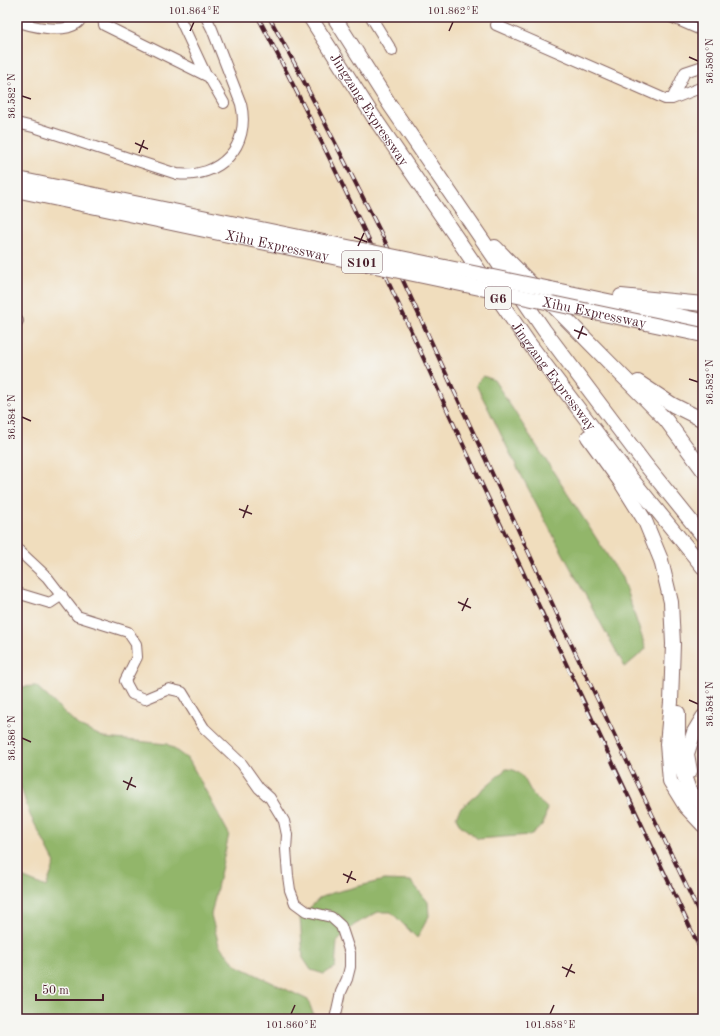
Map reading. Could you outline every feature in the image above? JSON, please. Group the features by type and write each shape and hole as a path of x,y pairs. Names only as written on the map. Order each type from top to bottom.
{"highway":[{"name":"Jingzang Expressway","path":"310,17 373,116 528,342 630,477 703,567"},
{"name":"Jingzang Expressway","path":"334,17 390,105 544,330 645,464 703,536"},
{"name":"Xihu Expressway","path":"19,185 551,289"},
{"name":"Xihu Expressway","path":"19,185 703,335"},
{"path":"470,222 666,420 703,470"},
{"path":"551,289 703,304"},
{"name":"S101","path":"551,289 703,322"},
{"path":"528,342 586,434 620,481 645,521 661,560 671,602 673,644 667,744 670,781 686,807 703,826"},
{"path":"623,375 645,386 673,405 703,420"},
{"path":"672,669 678,712 678,759 689,790 703,806"},
{"path":"703,717 694,732 687,754 691,776 703,798"}],"street":[{"path":"17,21 26,25 43,28 61,28 76,24 82,17"},
{"path":"103,17 104,25 209,77 224,103"},
{"path":"179,17 206,75"},
{"path":"17,123 37,128 177,174 201,173 215,168 228,158 238,145 243,129 243,112 215,36 206,17"},
{"path":"371,17 392,51"},
{"path":"503,17 496,25 665,99 672,99 700,88 703,90"},
{"path":"671,17 703,31"},
{"path":"672,99 685,72 703,66"},
{"path":"17,549 47,577 77,616 128,632 136,644 137,657 125,681 132,694 145,699 169,689 182,692 204,728 242,764 277,810 284,821 287,835 286,849 288,876 290,890 296,903 306,911 331,917 341,926 350,954 350,967 347,979 341,992 335,1019"},
{"path":"17,593 50,603 62,595"}],"green space":[{"path":"483,376 494,380 622,578 646,649 625,667 543,517 476,385"},
{"path":"36,686 79,726 105,738 167,744 189,760 229,834 211,915 219,945 236,965 308,1000 315,1019 17,1019 17,875 46,887 55,863 30,815 17,776 17,687"},
{"path":"506,769 517,772 521,775 535,797 547,808 544,821 538,829 530,835 478,839 459,824 456,817 460,809"},
{"path":"384,880 411,881 428,902 429,916 417,938 391,912 378,912 354,925 337,942 335,967 324,974 311,970 303,958 300,917 320,898 332,893"}],"railway":[{"path":"258,17 311,121 362,227 703,955"},
{"path":"269,17 296,66 382,235 564,629 703,921"}]}
